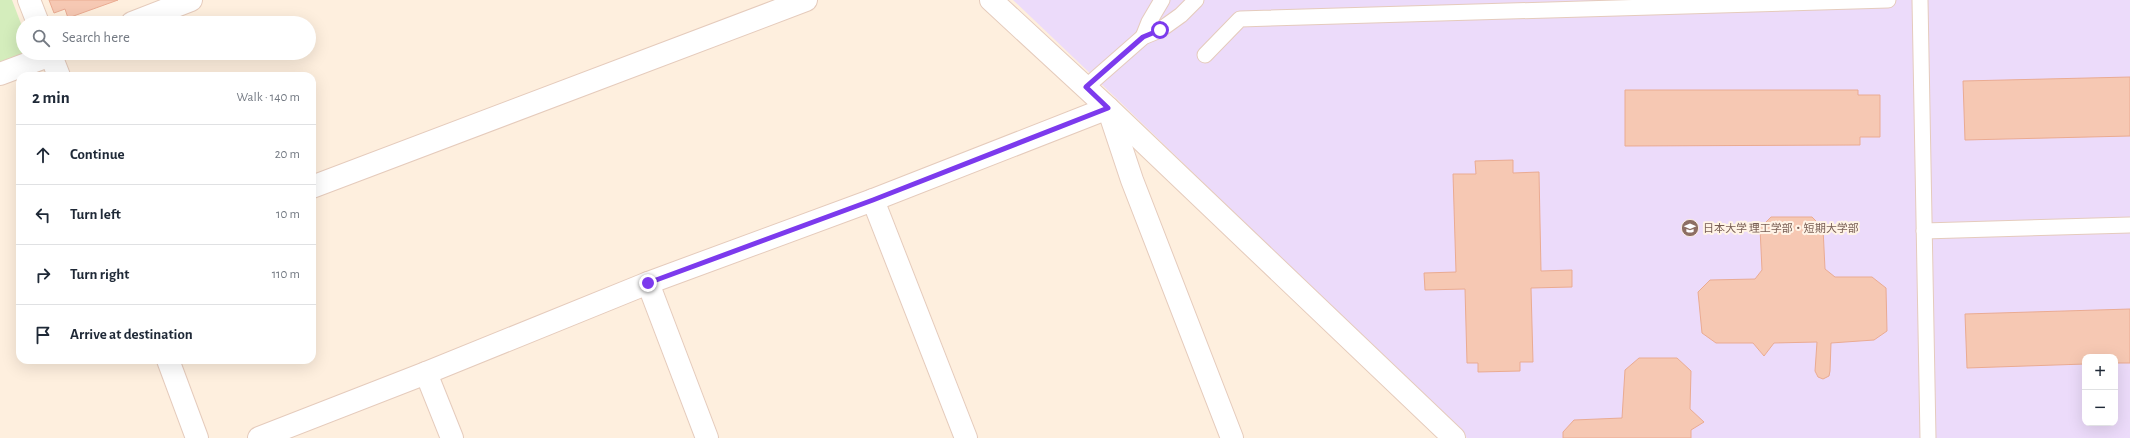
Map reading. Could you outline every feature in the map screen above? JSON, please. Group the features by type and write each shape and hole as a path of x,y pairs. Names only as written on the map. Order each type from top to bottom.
{"street":[{"path":"29,0 35,16"},
{"path":"150,16 191,0"},
{"path":"316,185 806,0"},
{"path":"991,0 1086,87 1454,438"},
{"path":"0,74 36,60"},
{"path":"54,60 58,72"},
{"path":"259,438 426,373 648,283 873,200 1108,108"},
{"path":"1108,108 1132,180 1232,438"},
{"path":"873,200 966,438"},
{"path":"648,283 707,438"},
{"path":"169,364 197,438"},
{"path":"426,373 452,438"}],"lane":[{"path":"1143,37 1149,22 1162,0"},
{"path":"1086,87 1143,37 1160,30 1181,15 1196,0"},
{"path":"1205,55 1240,19 1888,0"},
{"path":"1920,0 1928,438"},
{"path":"1924,231 2130,225"}],"shaded area":[{"name":"日本大学 理工学部・短期大学部","path":"1013,0 2130,0 2130,438 1467,438"}],"green space":[{"path":"0,0 12,0 18,16 16,16 16,57 0,64"}],"building":[{"path":"49,0 118,0 74,16 67,16 65,9 54,13"},
{"path":"2130,77 2130,136 1965,140 1963,81"},
{"path":"1625,90 1858,90 1858,95 1880,95 1880,137 1860,137 1860,145 1625,146"},
{"path":"1513,160 1513,173 1539,172 1541,271 1572,270 1572,287 1531,288 1533,362 1520,362 1520,371 1478,372 1478,363 1467,363 1465,289 1425,290 1424,273 1456,272 1453,174 1476,174 1475,161"},
{"path":"1771,217 1812,217 1823,228 1825,269 1835,277 1872,277 1886,288 1887,331 1874,340 1831,343 1829,376 1823,379 1818,377 1815,371 1817,342 1774,343 1764,356 1753,343 1716,343 1702,333 1698,292 1710,280 1755,279 1762,270 1760,228"},
{"path":"2130,309 2130,363 2118,363 2118,354 2082,354 2082,364 1967,368 1965,314"},
{"path":"1639,358 1677,358 1691,371 1690,409 1704,422 1691,430 1691,438 1563,438 1563,432 1574,420 1622,418 1625,370"}],"place":[{"name":"日本大学 理工学部・短期大学部","path":"1690,228"}],"route":[{"path":"648,283 873,200 1108,108 1086,87 1143,37 1160,30"}]}
